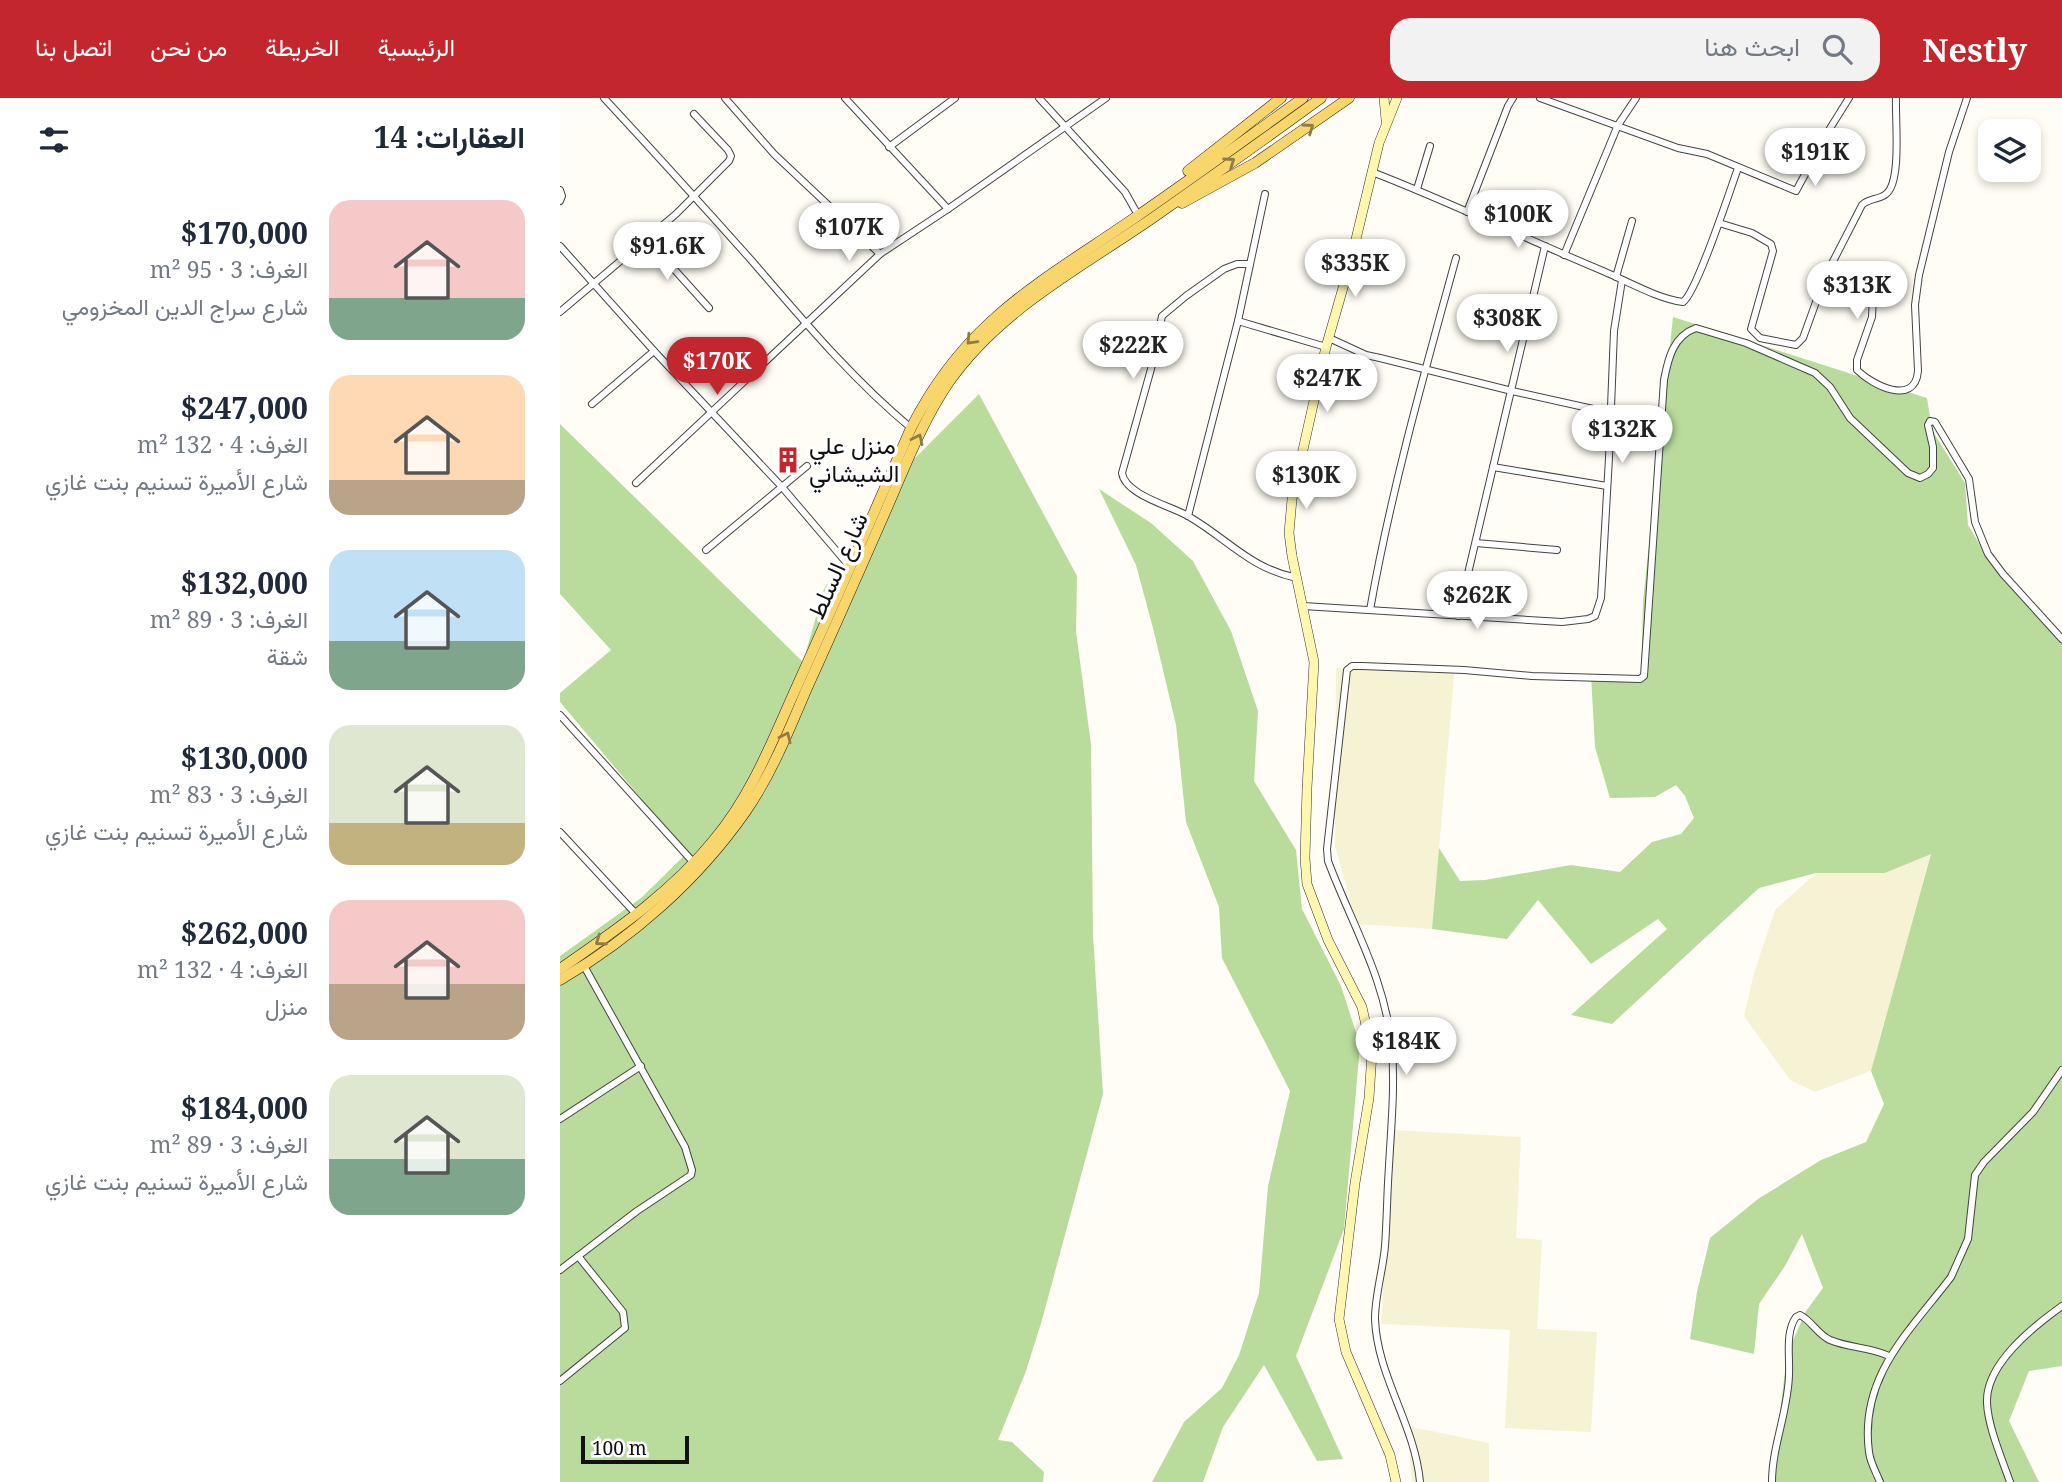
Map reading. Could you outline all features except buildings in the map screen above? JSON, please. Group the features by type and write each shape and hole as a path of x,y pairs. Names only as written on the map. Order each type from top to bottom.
{"main road":[{"path":"1167,193 1188,171 1281,98"},
{"name":"شارع السلط","path":"560,968 664,893 725,827 758,772 911,428 929,394 953,360 997,314 1029,289 1303,98"},
{"name":"شارع السلط","path":"560,980 584,966 645,920 681,888 717,849 750,804 790,727 916,443 949,383 966,360 988,336 1029,301 1165,210 1321,98"},
{"path":"1165,210 1197,196 1255,163 1349,98"},
{"path":"1384,98 1386,126"},
{"path":"1395,1482 1390,1455 1346,1352 1339,1319 1355,1183 1369,1098 1372,1053 1363,1007 1328,940 1307,884 1307,788 1315,675 1289,533 1292,499 1327,342 1351,260 1372,172 1397,98"}],"street":[{"path":"604,98 805,323 867,389 911,428"},
{"path":"725,98 775,154 880,254"},
{"path":"845,98 948,209"},
{"path":"889,147 955,98"},
{"path":"1039,98 1125,192 1138,215"},
{"path":"636,483 880,254 1106,98"},
{"path":"1467,212 1507,106 1513,98"},
{"path":"1540,98 1678,148 1707,154 1797,191 1849,98"},
{"path":"1564,255 1618,125 1636,98"},
{"path":"1719,223 1752,233 1771,244 1773,251 1750,325 1753,333 1760,338 1791,346 1799,342 1831,266 1862,205 1869,199 1883,197 1891,188 1896,171 1896,98"},
{"path":"1831,266 1866,280 1873,295 1872,317 1857,360 1857,370 1880,384 1902,391 1909,390 1917,380 1915,315 1919,275 1949,152 1967,98"},
{"path":"560,312 695,197 729,161 731,156 723,144 694,114"},
{"path":"1417,189 1430,146"},
{"path":"1372,172 1417,189 1619,278 1674,300 1686,300 1719,223 1738,168"},
{"path":"560,190 560,201"},
{"path":"1188,516 1238,321 1265,194"},
{"path":"1303,606 1562,622 1588,620 1595,616 1601,598 1614,331 1619,278 1632,222"},
{"path":"646,239 709,308"},
{"path":"560,246 782,487 851,568"},
{"path":"1458,617 1545,247"},
{"path":"1370,610 1425,370 1456,258"},
{"path":"1249,264 1237,264 1224,269 1162,316 1151,369 1123,463 1122,479 1132,488 1188,516 1252,561 1280,574 1297,578"},
{"path":"1238,321 1327,342 1425,370 1611,412"},
{"path":"1420,1482 1412,1438 1381,1356 1376,1319 1385,1246 1393,1090 1392,1049 1376,972 1349,915 1328,860 1327,849 1347,670 1352,666 1362,666 1464,670 1545,677 1642,677 1646,673 1664,380 1673,347 1685,332 1696,328 1746,343 1815,373 1830,387 1858,427 1905,470 1917,477 1926,476 1933,468 1933,447 1928,425 1930,421 1935,422 1969,479 1975,522 1988,554 2062,639"},
{"path":"592,404 654,351"},
{"path":"706,550 807,466"},
{"path":"1493,467 1607,486"},
{"path":"1476,543 1557,550"},
{"path":"560,715 694,863"},
{"path":"560,832 637,915"},
{"path":"560,1270 637,1211 691,1175 692,1170 685,1147 584,966"},
{"path":"560,1119 641,1066"},
{"path":"1880,1482 1869,1454 1868,1425 1880,1375 1889,1356 1951,1277 1958,1264 1970,1227 1972,1184 1975,1175 1984,1162 2033,1112 2062,1070"},
{"path":"560,1381 625,1328 623,1312 578,1256"},
{"path":"2010,1482 1988,1413 1986,1400 1990,1385 1997,1368 2021,1339 2062,1306"},
{"path":"1772,1482 1774,1455 1787,1396 1790,1329 1796,1317 1800,1315 1807,1319 1823,1337 1831,1341 1889,1356"}],"shaded area":[{"path":"1455,666 1432,929 1357,924 1335,846 1336,668"},
{"path":"1931,853 1871,1071 1815,1092 1790,1080 1744,1016 1754,973 1775,910 1816,873 1885,873"},
{"path":"1392,1130 1521,1137 1516,1238 1542,1240 1537,1329 1597,1332 1591,1432 1505,1428 1510,1330 1381,1324"},
{"path":"1407,1426 1489,1443 1489,1482 1412,1482"}],"green space":[{"path":"1673,317 1927,398 1932,430 1965,483 1968,525 1988,558 2062,641 2062,1366 2029,1371 2009,1421 2039,1482 1772,1482 1787,1354 1806,1311 1823,1288 1802,1234 1785,1266 1759,1304 1754,1354 1690,1339 1697,1292 1710,1238 1758,1199 1821,1160 1866,1142 1884,1104 1871,1071 1931,854 1885,873 1816,873 1759,888 1612,1024 1571,1015 1667,929 1658,919 1591,964 1538,900 1507,939 1432,929 1439,848 1460,881 1485,880 1571,865 1620,872 1652,842 1681,834 1694,818 1685,796 1676,785 1655,797 1610,798 1595,747 1591,675 1641,683 1643,601"},
{"path":"979,394 1077,576 1076,631 1091,745 1093,935 1103,1094 1042,1320 1026,1371 998,1440 1012,1442 1044,1472 1043,1482 560,1482 560,956 641,898 687,853 560,702 560,693 611,650 560,594 560,424 803,662 824,589 891,482"},
{"path":"1099,489 1151,523 1193,561 1231,631 1258,711 1254,781 1296,850 1302,909 1341,986 1360,1045 1344,1229 1296,1356 1343,1459 1317,1461 1264,1365 1223,1427 1203,1482 1152,1482 1184,1422 1222,1388 1239,1355 1259,1293 1268,1186 1290,1091 1222,958 1219,907 1186,822 1176,725 1153,628 1136,565"}],"place":[{"name":"منزل علي الشيشاني","path":"788,460"}]}
